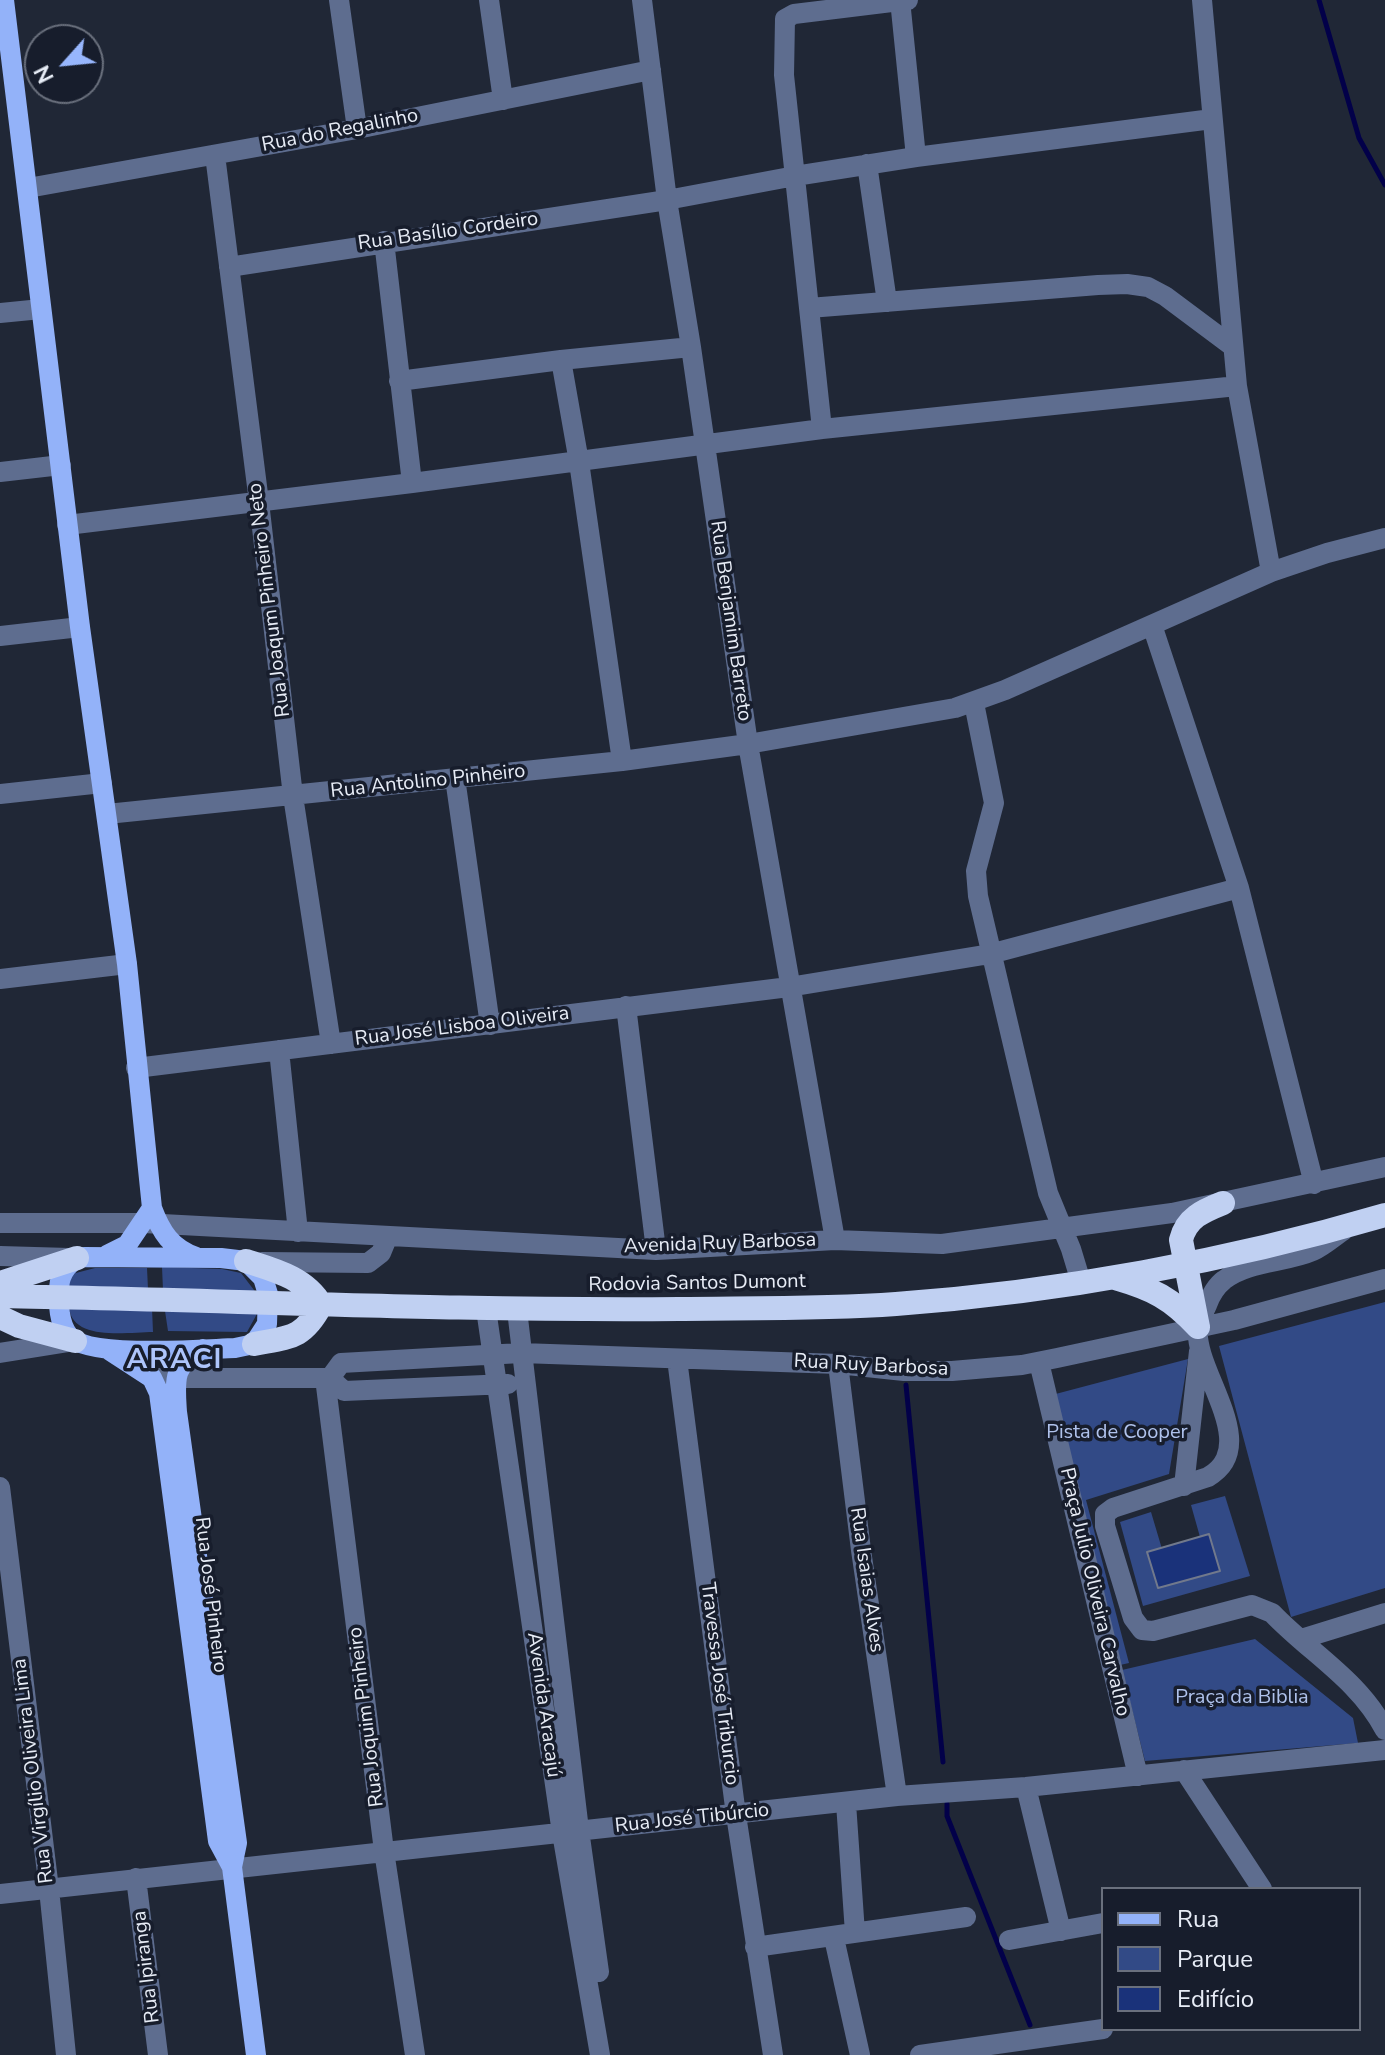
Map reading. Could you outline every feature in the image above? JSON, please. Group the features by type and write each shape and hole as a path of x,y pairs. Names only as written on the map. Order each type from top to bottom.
{"highway":[{"path":"1199,1337 1181,1249 1184,1229 1201,1211 1223,1203"},
{"name":"Rodovia Santos Dumont","path":"0,1296 517,1310 848,1307 980,1295 1113,1277 1385,1215"},
{"path":"0,1283 89,1257"},
{"path":"246,1261 293,1278 316,1296 321,1305 311,1325 301,1332 254,1344"},
{"path":"1113,1277 1174,1302 1199,1337"},
{"path":"0,1317 19,1326 75,1341"}],"main road":[{"path":"4,0 80,627 127,964 151,1218 172,1245 196,1257"},
{"path":"89,1257 196,1257 246,1261 263,1278 268,1304 267,1324 254,1344 235,1348 109,1350 82,1345 69,1336 61,1320 59,1297 62,1275 89,1257 121,1250 151,1218"},
{"path":"176,1379 179,1366 190,1355 203,1349"},
{"path":"109,1350 152,1378"},
{"name":"Rua José Pinheiro","path":"152,1378 159,1393 164,1421 218,1841 232,1867"},
{"name":"Rua José Pinheiro","path":"176,1379 178,1427 237,1843 232,1867 256,2055"}],"street":[{"path":"339,0 357,129"},
{"path":"489,0 503,100"},
{"name":"Rua Benjamim Barreto","path":"642,0 667,200 748,744 835,1240"},
{"path":"900,0 916,157"},
{"path":"822,429 784,75 785,19 794,14 908,0"},
{"path":"1202,0 1228,266 1232,346 1271,572"},
{"name":"Rua do Regalinho","path":"28,188 357,129 651,70"},
{"name":"Rua Basílio Cordeiro","path":"229,267 667,200 867,164 1212,119"},
{"name":"Rua Joaqum Pinheiro Neto","path":"215,155 293,796 331,1044"},
{"path":"867,164 887,302"},
{"path":"384,241 412,483"},
{"path":"809,308 1098,285 1140,285 1165,296 1232,346"},
{"path":"0,313 41,309"},
{"path":"399,381 691,347"},
{"path":"561,360 579,462 622,761"},
{"path":"67,525 579,462 704,443 1237,386"},
{"path":"0,472 61,465"},
{"name":"Rua Antolino Pinheiro","path":"107,814 622,761 918,716 974,703 1271,572 1385,538"},
{"path":"1152,625 1239,888 1314,1184"},
{"path":"0,636 80,627"},
{"path":"974,703 993,796 976,883 990,954 1048,1193 1081,1282"},
{"path":"455,778 490,1025"},
{"path":"0,794 102,783"},
{"name":"Rua José Lisboa Oliveira","path":"136,1068 789,987 990,954 1239,888"},
{"path":"0,979 127,964"},
{"path":"626,1006 656,1250"},
{"path":"279,1050 298,1232"},
{"name":"Avenida Ruy Barbosa","path":"0,1223 151,1218 298,1232 656,1250 835,1240 942,1244 1063,1229 1223,1203 1385,1167"},
{"path":"1184,1486 1199,1337 1210,1297 1225,1279 1314,1251 1353,1224"},
{"path":"246,1261 368,1263 381,1253 388,1236"},
{"path":"0,1256 89,1257"},
{"name":"Rua Ruy Barbosa","path":"327,1378 341,1363 521,1353 838,1364 904,1371 1039,1362 1199,1337 1234,1320 1385,1279"},
{"name":"Avenida Aracajú","path":"486,1309 570,1831 611,2055"},
{"name":"Avenida Aracajú","path":"517,1310 570,1831 600,2055"},
{"name":"Praça Julio Oliveira Carvalho","path":"1199,1337 1226,1419 1229,1446 1217,1471 1184,1486 1113,1508 1105,1514 1105,1526 1133,1618 1142,1630 1153,1631 1252,1605 1272,1613 1301,1639"},
{"path":"0,1353 75,1341"},
{"name":"Travessa José Triburcio","path":"677,1359 736,1815 773,2055"},
{"name":"Praça Julio Oliveira Carvalho","path":"1039,1362 1138,1776"},
{"name":"Rua Isaias Alves","path":"838,1364 897,1796"},
{"path":"152,1378 327,1378 344,1391 524,1383"},
{"name":"Rua Joquim Pinheiro","path":"327,1378 384,1851 415,2055"},
{"name":"Rua Virgílio Oliveira Lima","path":"0,1487 4,1556 49,1889 66,2055"},
{"path":"1301,1639 1385,1613"},
{"path":"1347,1678 1340,1665 1338,1644 1344,1630 1352,1622"},
{"path":"1301,1639 1347,1678 1370,1704 1385,1730"},
{"name":"Rua José Tibúrcio","path":"0,1894 897,1796 1026,1787 1385,1750"},
{"path":"1184,1770 1256,1887"},
{"path":"1026,1787 1061,1931"},
{"path":"846,1803 855,1933"},
{"name":"Rua Ipiranga","path":"136,1878 158,2055"},
{"path":"755,1947 966,1917"},
{"path":"1009,1940 1101,1924"},
{"path":"834,1938 860,2055"},
{"path":"920,2055 1101,2029"}],"green space":[{"path":"162,1267 222,1269 241,1273 257,1294 163,1290"},
{"path":"95,1268 147,1268 148,1289 67,1289 72,1274"},
{"path":"1385,1302 1385,1588 1291,1617 1219,1346"},
{"path":"69,1307 152,1308 153,1332 103,1333 90,1330 72,1318"},
{"path":"165,1311 258,1312 247,1332 168,1331"},
{"name":"Pista de Cooper","path":"1188,1359 1169,1474 1086,1500 1129,1663 1120,1665 1048,1396"},
{"path":"1225,1496 1250,1576 1143,1606 1120,1522 1151,1512 1162,1549 1147,1553 1158,1587 1200,1537 1191,1505"},
{"name":"Praça da Biblia","path":"1255,1639 1353,1718 1358,1743 1145,1761 1122,1670"}],"building":[{"path":"1209,1534 1220,1571 1158,1588 1147,1552"}],"waterway":[{"path":"1319,0 1359,138 1385,185"},
{"path":"906,1385 943,1762"},
{"path":"947,1804 947,1816 1030,2025"}],"district":[{"name":"ARACI","path":"175,1361"}]}
